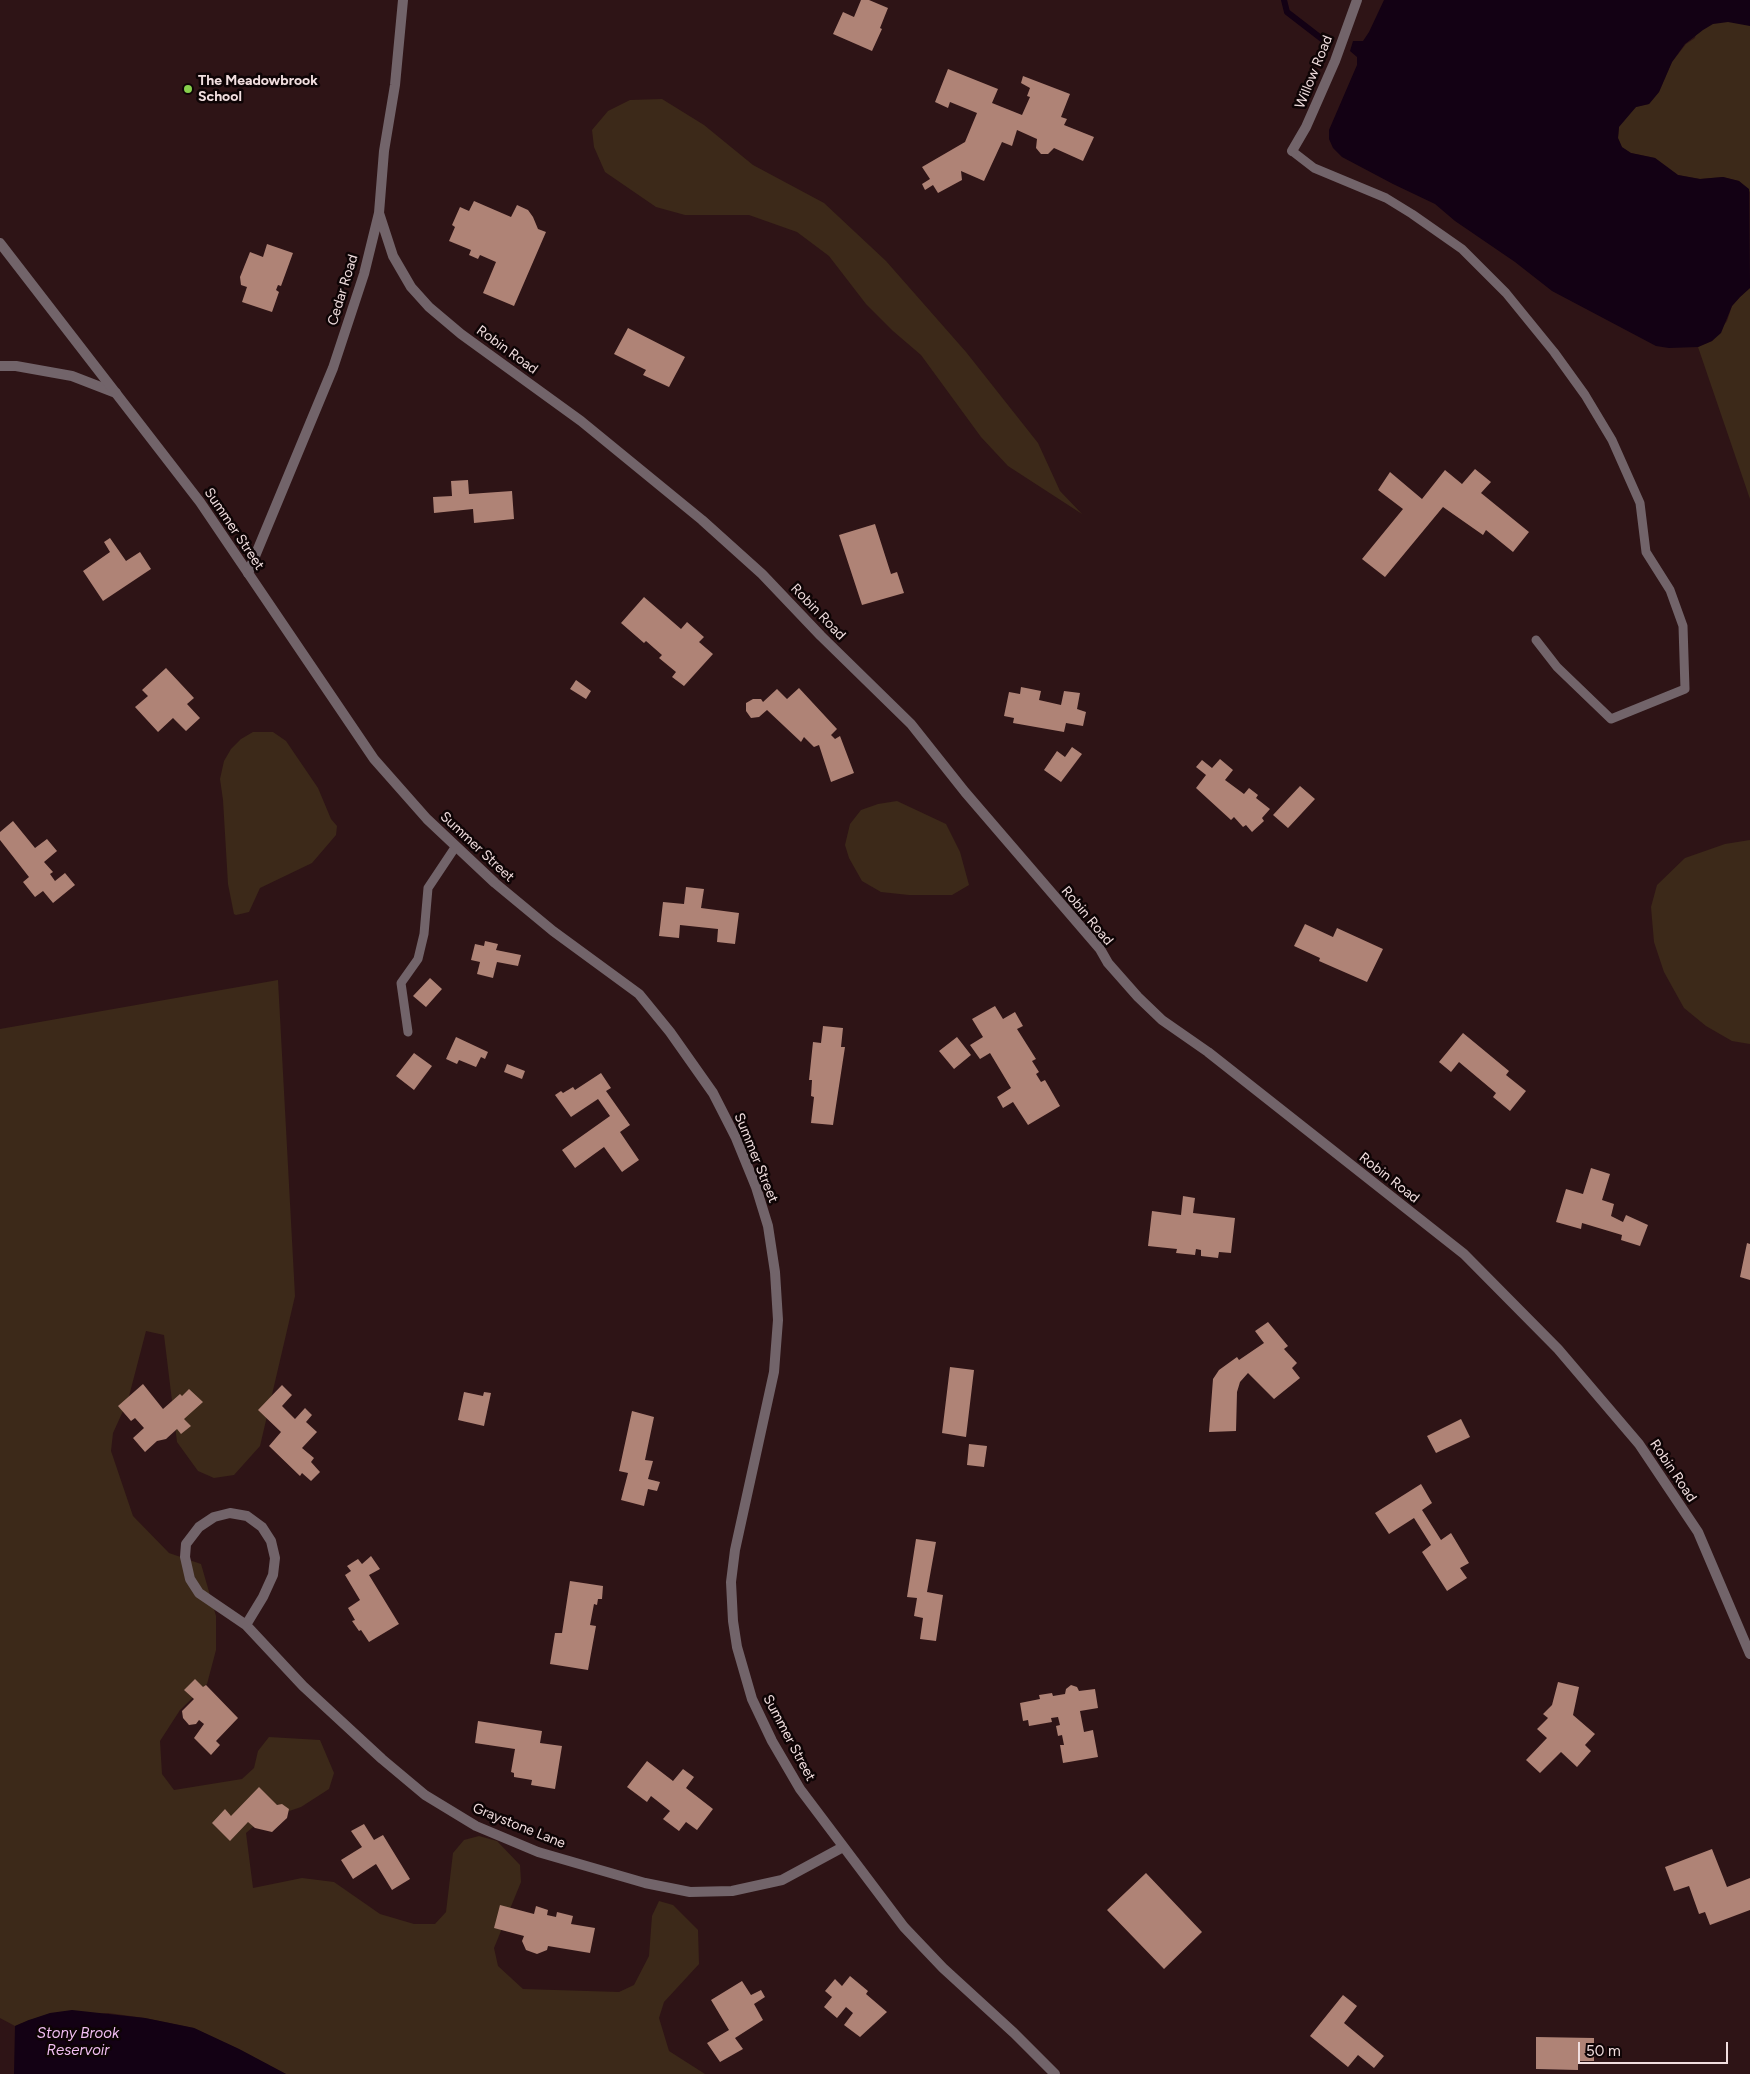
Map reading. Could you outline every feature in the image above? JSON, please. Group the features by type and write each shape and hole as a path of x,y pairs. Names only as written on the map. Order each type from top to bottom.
{"street":[{"name":"Cedar Road","path":"248,573 333,368 364,274 379,213 384,151 395,85 403,0"},
{"name":"Willow Road","path":"1292,152 1306,127 1327,78 1356,0"},
{"name":"Robin Road","path":"379,213 393,256 411,287 429,307 462,334 581,421 702,520 762,574 821,636 911,724 1138,997 1162,1020 1208,1052 1464,1254 1558,1349 1639,1444 1698,1532 1750,1654"},
{"name":"Summer Street","path":"0,243 200,502 374,759 427,819 495,883 546,925 639,994 670,1032 713,1093 736,1138 756,1187 768,1226 775,1272 778,1320 774,1372 735,1550 731,1582 733,1621 737,1648 752,1699 772,1741 800,1789 904,1927 943,1968 1014,2033 1055,2074"},
{"path":"0,366 16,366 72,376 116,393"},
{"name":"Graystone Lane","path":"246,1625 263,1597 273,1575 275,1558 271,1541 262,1527 247,1516 230,1513 214,1517 199,1527 186,1544 185,1557 190,1579 199,1593 246,1625 310,1692 425,1796 476,1826 538,1852 645,1883 690,1892 732,1891 782,1880 843,1847"}],"lane":[{"path":"1292,152 1314,168 1386,198 1462,249 1506,293 1554,352 1585,395 1612,440 1640,504 1646,552 1670,590 1683,626 1685,690 1611,719 1557,667 1536,640"},
{"path":"408,1032 401,984 418,959 424,934 428,888 456,846"}],"shaded area":[{"path":"1702,0 1750,0 1750,192 1739,181 1723,177 1700,179 1678,175 1655,158 1631,153 1622,148 1618,138 1619,126 1626,116 1636,107 1649,104 1659,92 1672,62 1686,44 1695,38"},
{"path":"662,99 704,125 753,165 824,203 886,261 966,352 1038,443 1060,491 1082,514 1008,466 981,437 921,355 866,304 829,256 797,232 749,215 685,215 656,207 605,172 594,147 592,130 608,111 630,100"},
{"path":"1750,288 1750,499 1698,347 1712,341 1727,321 1732,306"},
{"path":"253,732 273,732 286,741 318,788 331,819 337,826 336,835 312,863 260,888 249,912 236,915 234,914 228,884 220,779 224,761 231,749 241,739"},
{"path":"897,801 946,824 960,852 969,885 952,895 909,895 881,892 862,881 849,858 845,845 850,824 861,810 878,804"},
{"path":"1750,840 1750,1044 1732,1041 1706,1026 1684,1008 1664,972 1654,942 1651,907 1657,885 1685,858 1725,844"},
{"path":"278,980 295,1296 260,1446 234,1475 214,1478 198,1471 177,1442 164,1335 146,1331 128,1400 113,1433 111,1451 133,1516 169,1553 201,1564 216,1616 216,1650 207,1684 180,1710 160,1741 162,1774 174,1790 242,1779 254,1768 258,1751 269,1737 320,1740 334,1773 329,1789 301,1807 260,1821 246,1833 253,1888 302,1878 334,1882 380,1914 414,1924 435,1924 446,1912 453,1853 464,1840 479,1836 497,1841 520,1865 521,1882 494,1948 498,1966 523,1989 619,1992 634,1985 649,1956 652,1916 659,1901 673,1905 698,1930 699,1964 664,2002 659,2018 669,2051 705,2074 286,2074 194,2028 145,2018 108,2013 29,2020 15,2026 0,2018 0,1029"}],"water":[{"path":"1384,0 1750,0 1750,26 1728,22 1713,24 1685,44 1672,62 1659,92 1649,104 1636,107 1619,127 1618,138 1622,147 1631,153 1655,158 1678,175 1700,179 1723,177 1739,181 1749,189 1750,288 1732,306 1721,333 1712,341 1698,347 1669,348 1656,346 1552,291 1515,262 1455,221 1435,204 1342,157 1333,148 1329,139 1329,130 1357,65 1357,57 1350,51 1353,41 1363,41 1369,32"},
{"name":"Stony Brook Reservoir","path":"72,2010 145,2018 194,2028 286,2074 14,2074 15,2026 50,2013"}],"building":[{"path":"861,0 869,0 888,8 880,28 882,29 872,51 833,34 843,12 854,17"},
{"path":"948,69 998,89 992,103 1022,115 1030,97 1027,96 1030,88 1021,83 1023,76 1070,94 1061,117 1067,119 1064,125 1094,137 1083,161 1054,148 1048,154 1041,154 1036,148 1037,139 1017,130 1012,146 1002,142 984,181 961,171 962,180 938,193 933,185 925,190 922,184 930,179 922,167 965,142 977,113 950,102 948,108 935,102"},
{"path":"474,201 511,217 517,205 528,210 538,229 546,232 514,306 483,293 496,262 480,255 478,259 469,255 471,250 449,241 455,227 452,225 460,207 469,211"},
{"path":"267,244 293,253 281,286 278,285 276,290 279,292 272,312 242,302 247,287 241,285 240,277 250,252 263,257"},
{"path":"628,328 685,357 669,387 643,375 646,370 614,354"},
{"path":"1475,469 1491,482 1481,493 1529,532 1513,552 1486,530 1483,535 1443,507 1385,577 1362,559 1403,509 1378,490 1390,472 1422,499 1445,470 1462,484"},
{"path":"468,480 469,494 512,491 514,519 474,523 473,509 434,513 433,497 452,496 451,481"},
{"path":"875,524 891,574 897,572 904,593 862,605 839,535"},
{"path":"110,538 126,561 140,552 151,569 103,601 83,571 110,552 104,542"},
{"path":"644,597 681,629 687,622 704,637 699,642 713,654 684,686 672,677 676,672 659,658 662,655 646,641 644,643 621,623"},
{"path":"166,668 194,698 187,704 200,718 186,731 173,718 158,732 135,707 148,696 142,690"},
{"path":"576,680 591,691 586,699 570,689"},
{"path":"1021,687 1041,691 1039,700 1061,705 1064,691 1080,693 1077,709 1086,712 1083,726 1066,723 1064,732 1013,723 1014,718 1004,716 1009,692 1020,694"},
{"path":"799,688 837,729 831,735 835,739 840,736 854,773 831,782 819,745 814,747 804,737 801,742 767,710 759,717 751,718 746,711 746,703 753,699 761,699 763,702 777,689 787,699"},
{"path":"1072,747 1082,754 1061,782 1044,770 1057,751 1065,757"},
{"path":"1220,759 1233,770 1225,780 1244,794 1249,788 1258,795 1256,798 1270,809 1262,818 1264,821 1252,832 1246,825 1243,827 1234,817 1231,820 1196,788 1206,775 1196,767 1202,760 1212,768"},
{"path":"1300,786 1315,799 1288,828 1273,815"},
{"path":"13,821 35,848 47,839 57,851 44,862 53,872 50,874 55,881 65,873 75,885 53,903 43,891 35,897 23,882 29,877 0,840 0,832"},
{"path":"686,887 704,889 701,908 739,913 735,944 717,942 718,929 680,925 679,938 659,936 663,902 684,904"},
{"path":"1305,924 1333,937 1337,928 1383,949 1367,982 1319,961 1320,958 1294,946"},
{"path":"485,941 498,944 496,950 521,955 518,966 497,962 493,978 477,974 480,962 471,960 475,944 484,946"},
{"path":"430,978 442,989 426,1007 413,996"},
{"path":"995,1006 1003,1019 1015,1012 1023,1026 1017,1029 1036,1059 1032,1061 1039,1072 1036,1074 1041,1082 1045,1080 1060,1106 1028,1125 1013,1102 1003,1108 997,1097 1011,1088 990,1053 980,1059 970,1045 983,1037 972,1019"},
{"path":"823,1026 843,1028 841,1047 845,1047 833,1125 811,1123 814,1097 811,1096 812,1080 809,1080 813,1042 821,1043"},
{"path":"1463,1033 1509,1071 1506,1075 1526,1091 1510,1111 1493,1097 1496,1093 1459,1062 1451,1072 1439,1062"},
{"path":"456,1037 488,1052 485,1059 481,1057 476,1067 459,1060 457,1064 446,1059"},
{"path":"957,1037 971,1055 954,1069 939,1051"},
{"path":"414,1053 432,1066 414,1090 396,1076"},
{"path":"507,1064 525,1071 522,1079 504,1072"},
{"path":"601,1073 611,1088 606,1091 630,1125 620,1132 639,1160 622,1172 604,1147 575,1168 562,1150 610,1116 598,1099 571,1117 555,1095 573,1087 575,1090"},
{"path":"1591,1168 1610,1174 1602,1200 1614,1204 1611,1216 1623,1222 1626,1215 1648,1225 1640,1246 1621,1240 1622,1235 1582,1223 1581,1229 1556,1222 1566,1189 1583,1194"},
{"path":"1183,1196 1195,1198 1193,1213 1235,1218 1231,1253 1219,1252 1218,1258 1201,1256 1201,1250 1196,1249 1195,1255 1176,1253 1177,1249 1148,1246 1152,1211 1181,1215"},
{"path":"1747,1243 1750,1244 1750,1280 1740,1277"},
{"path":"1268,1322 1288,1346 1284,1349 1297,1363 1292,1368 1300,1378 1274,1399 1248,1373 1240,1382 1237,1392 1236,1431 1209,1432 1213,1379 1219,1370 1237,1357 1239,1360 1264,1343 1255,1331"},
{"path":"950,1367 974,1370 966,1437 942,1433"},
{"path":"143,1384 163,1409 180,1394 182,1396 189,1389 203,1402 184,1419 191,1426 181,1434 177,1429 166,1439 157,1441 145,1452 133,1438 144,1428 135,1418 131,1421 118,1406"},
{"path":"282,1385 292,1395 282,1406 295,1419 305,1408 312,1415 306,1422 317,1432 302,1448 314,1458 311,1462 320,1472 311,1481 302,1473 300,1476 269,1446 281,1432 258,1410"},
{"path":"464,1392 483,1396 484,1392 491,1393 484,1426 458,1420"},
{"path":"632,1411 654,1417 645,1460 653,1461 648,1479 660,1482 657,1491 648,1489 644,1506 621,1500 628,1473 619,1471"},
{"path":"1461,1419 1470,1437 1436,1453 1427,1436"},
{"path":"969,1444 987,1446 984,1467 967,1465"},
{"path":"1421,1484 1432,1503 1422,1510 1441,1540 1451,1533 1469,1563 1460,1568 1467,1578 1447,1591 1422,1552 1431,1545 1414,1518 1389,1534 1375,1513"},
{"path":"916,1539 936,1542 927,1592 943,1595 936,1641 920,1639 923,1618 914,1616 917,1598 907,1597"},
{"path":"371,1556 380,1569 369,1575 399,1624 369,1642 352,1621 355,1620 348,1608 360,1600 345,1575 351,1571 347,1566 358,1559 362,1564"},
{"path":"570,1581 603,1586 602,1599 598,1599 597,1605 594,1604 590,1625 596,1626 588,1670 550,1664 555,1633 562,1633"},
{"path":"195,1679 203,1687 206,1685 238,1718 216,1741 220,1745 211,1755 194,1738 204,1724 199,1720 196,1724 189,1725 183,1718 182,1711 194,1699 184,1690"},
{"path":"1558,1682 1579,1687 1573,1715 1595,1734 1585,1745 1591,1751 1577,1767 1561,1752 1540,1773 1526,1760 1547,1738 1537,1729 1548,1718 1543,1714 1552,1705"},
{"path":"1071,1685 1077,1687 1079,1691 1095,1689 1098,1708 1080,1711 1084,1732 1093,1730 1098,1757 1063,1763 1060,1745 1064,1745 1062,1735 1058,1736 1056,1726 1060,1725 1058,1717 1051,1718 1052,1722 1029,1726 1028,1720 1023,1721 1020,1703 1040,1699 1039,1695 1052,1693 1053,1696 1065,1694 1066,1689"},
{"path":"478,1721 542,1731 540,1743 562,1746 555,1789 531,1785 532,1780 514,1777 514,1773 511,1772 515,1749 475,1743"},
{"path":"647,1761 673,1781 683,1769 694,1777 686,1788 713,1809 697,1830 686,1822 679,1831 663,1819 670,1811 651,1796 647,1802 627,1787"},
{"path":"259,1787 277,1805 282,1804 289,1809 287,1818 272,1832 255,1828 248,1822 230,1841 212,1823 225,1809 231,1816"},
{"path":"364,1824 374,1840 383,1835 410,1879 392,1890 376,1864 353,1879 341,1860 362,1847 351,1831"},
{"path":"1712,1849 1727,1887 1750,1878 1750,1910 1710,1925 1705,1912 1699,1914 1689,1886 1674,1891 1665,1867"},
{"path":"1146,1873 1202,1932 1164,1969 1107,1910"},
{"path":"500,1905 534,1914 536,1906 548,1910 547,1915 556,1917 557,1912 573,1916 571,1924 595,1928 590,1953 548,1946 547,1950 537,1954 526,1950 522,1941 524,1936 494,1928"},
{"path":"850,1976 868,1991 866,1994 887,2012 860,2037 844,2025 853,2013 846,2007 837,2018 824,2007 832,1997 825,1991 835,1979 842,1986"},
{"path":"742,1981 751,1995 761,1990 765,1997 754,2004 763,2020 735,2038 743,2049 720,2062 707,2043 729,2030 711,2000"},
{"path":"1343,1995 1357,2006 1344,2023 1384,2056 1374,2068 1358,2055 1348,2067 1310,2036"},
{"path":"1536,2037 1594,2038 1594,2061 1578,2061 1578,2070 1536,2069"}],"waterway":[{"path":"1284,0 1287,12 1322,39"}],"place":[{"name":"The Meadowbrook School","path":"188,89"}]}
